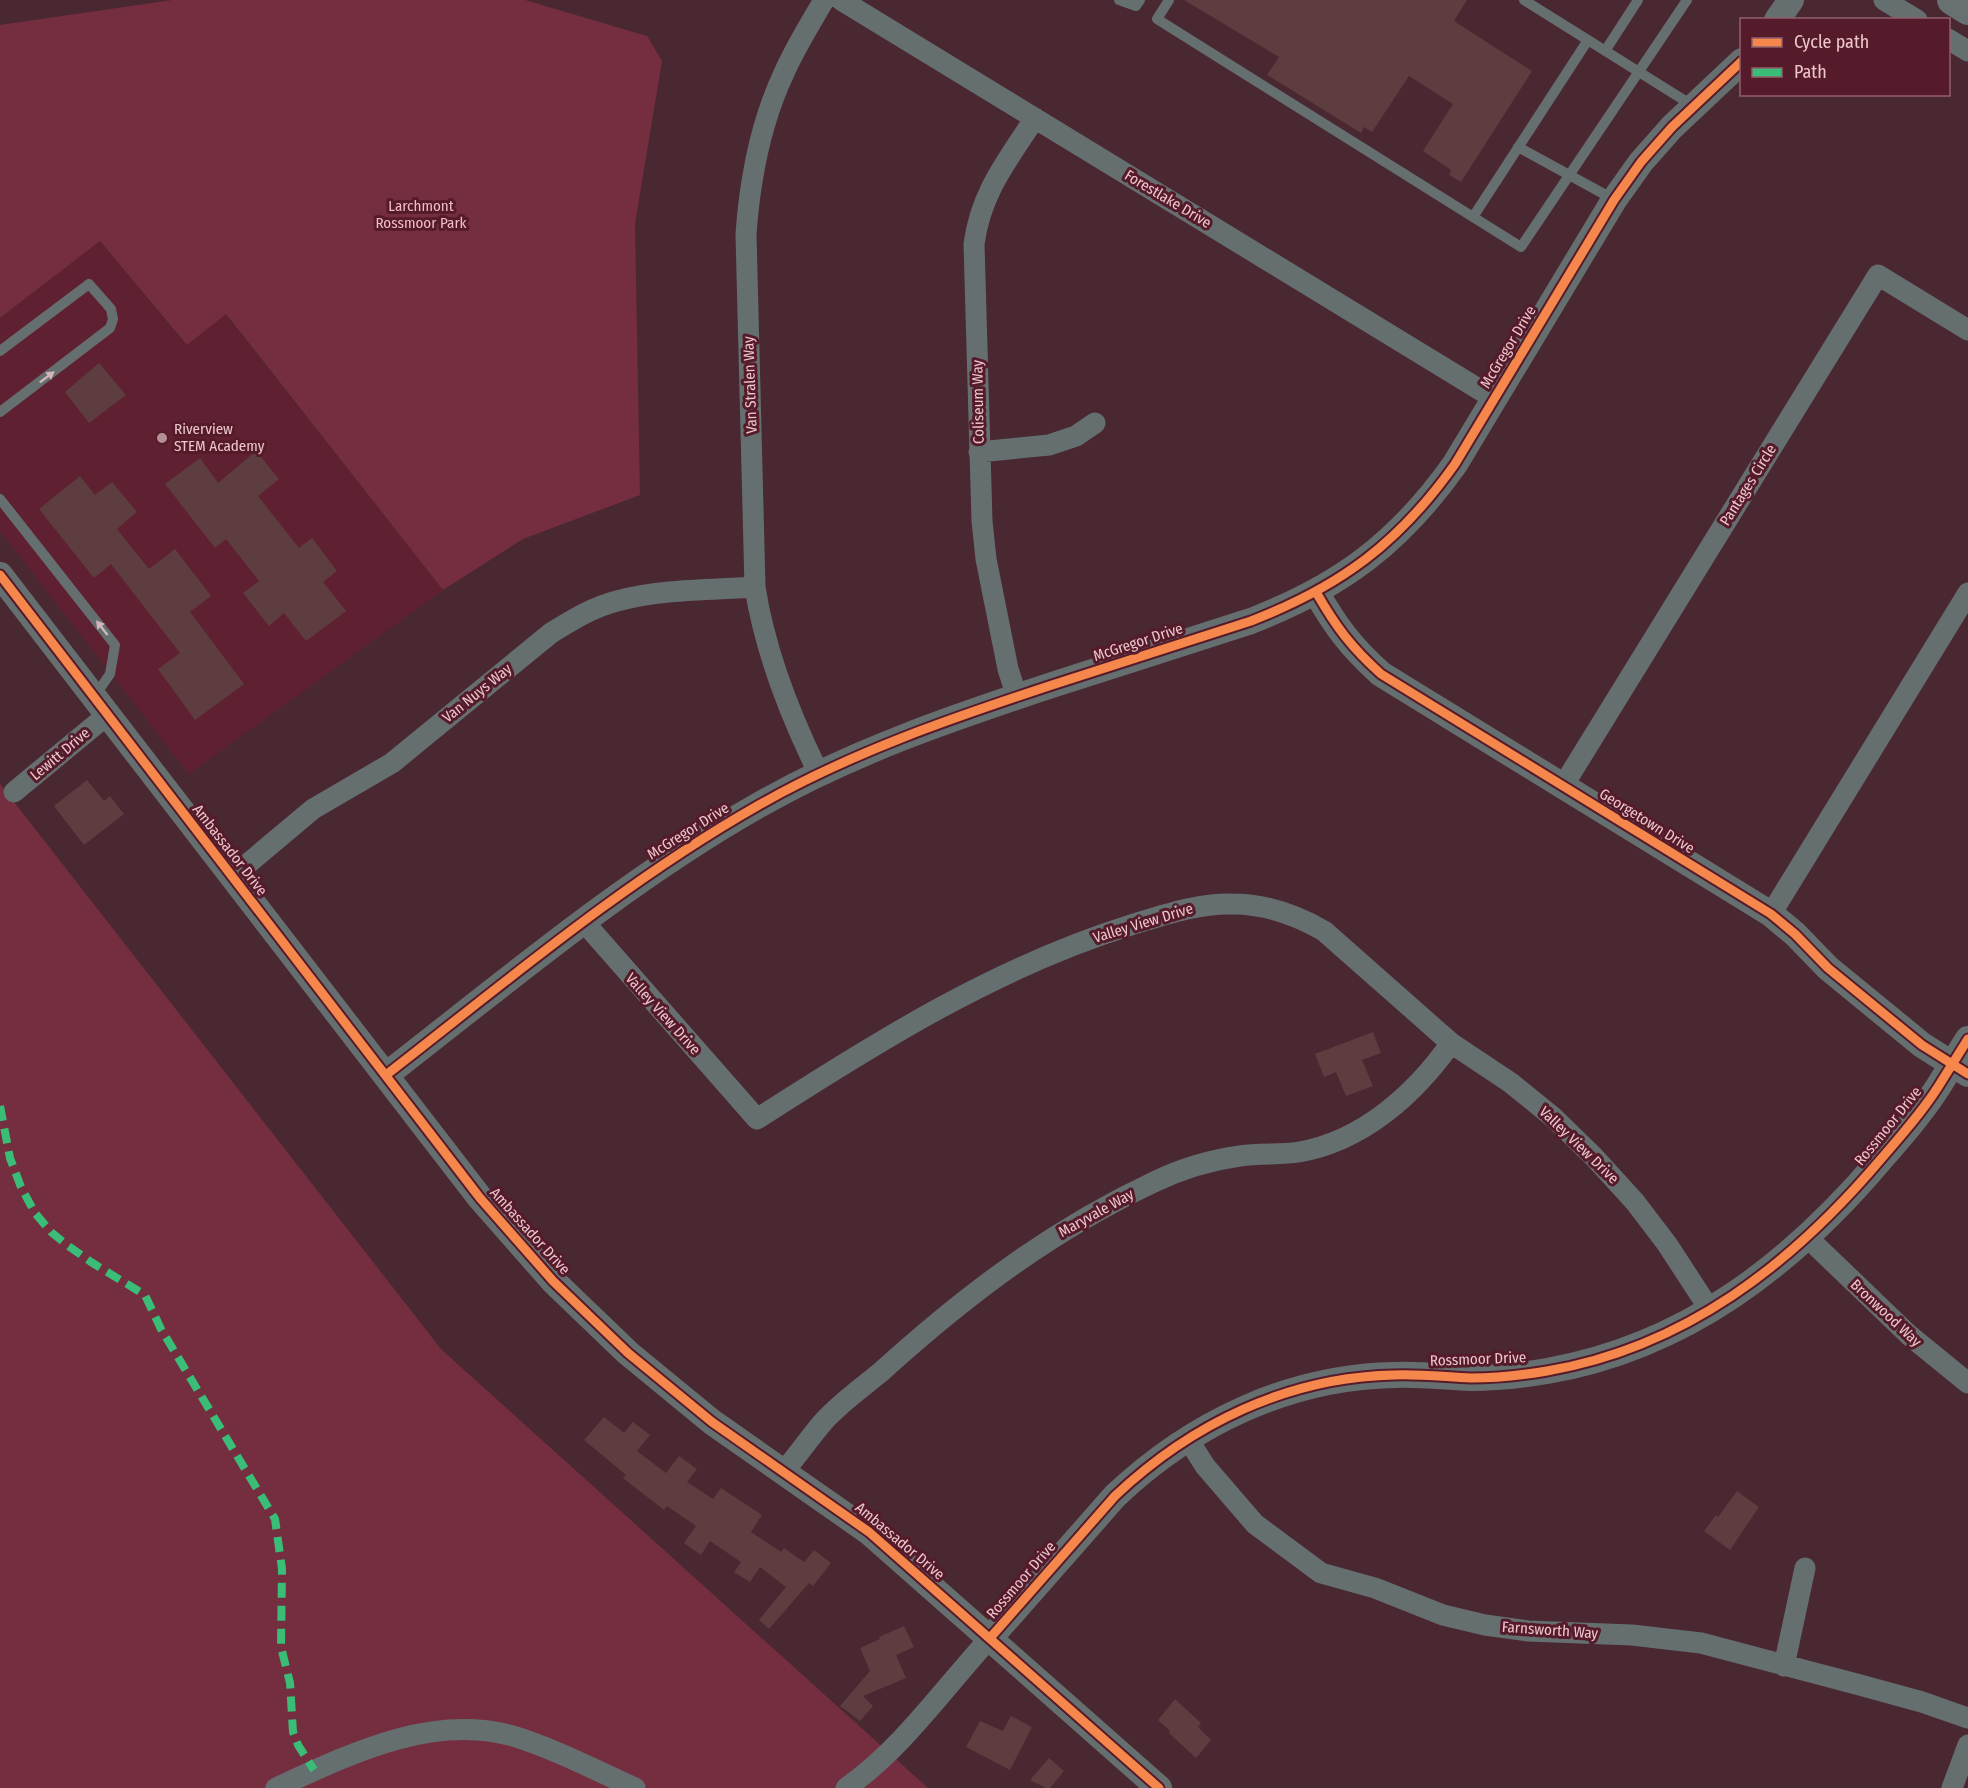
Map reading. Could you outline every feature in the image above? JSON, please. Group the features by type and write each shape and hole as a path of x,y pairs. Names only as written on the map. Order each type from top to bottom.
{"main road":[{"path":"1952,0 1968,10"}],"street":[{"name":"Van Stralen Way","path":"819,774 806,748 771,655 761,624 755,587 746,234 748,193 756,150 768,111 792,57 824,0"},
{"name":"Forestlake Drive","path":"841,0 1495,399"},
{"path":"1778,18 1791,0"},
{"path":"1884,0 1914,18"},
{"path":"1950,40 1968,51"},
{"name":"McGregor Drive","path":"386,1075 654,869 760,804 819,774 933,724 1251,621 1290,606 1346,575 1380,549 1433,496 1495,399 1614,200 1641,162 1672,127 1740,64"},
{"name":"Coliseum Way","path":"1017,697 1008,669 986,559 982,521 975,244 976,228 992,183 1035,118"},
{"name":"Pantages Circle","path":"1563,786 1878,275 1968,330"},
{"path":"979,452 1048,445 1076,436 1095,423"},
{"name":"Ambassador Drive","path":"0,575 480,1198 553,1281 628,1353 712,1422 869,1532 1160,1788"},
{"name":"Van Nuys Way","path":"232,877 313,809 392,763 551,633 576,617 616,601 645,595 755,587"},
{"name":"Georgetown Drive","path":"1316,592 1336,627 1357,652 1382,674 1770,914 1795,934 1828,968 1922,1045 1960,1068"},
{"path":"1770,914 1968,593"},
{"name":"Lewitt Drive","path":"14,792 100,707"},
{"name":"Valley View Drive","path":"584,922 757,1119 914,1022 977,988 1044,957 1112,931 1203,905 1234,904 1265,907 1310,922 1324,931 1451,1043 1511,1083 1554,1118 1635,1202 1667,1244 1710,1310"},
{"name":"Rossmoor Drive","path":"846,1788 862,1777 895,1747 1115,1496 1170,1449 1232,1413 1271,1397 1314,1385 1395,1375 1473,1378 1546,1371 1631,1349 1686,1324 1739,1293 1770,1270 1808,1238 1853,1193 1938,1088 1960,1068 1968,1039"},
{"name":"Maryvale Way","path":"784,1471 825,1420 938,1321 988,1281 1046,1241 1154,1181 1184,1169 1242,1155 1300,1152 1348,1134 1369,1123 1403,1099 1435,1067 1451,1043"},
{"name":"Bronwood Way","path":"1808,1238 1909,1335 1968,1383"},
{"name":"Farnsworth Way","path":"1188,1439 1205,1466 1255,1524 1321,1573 1375,1588 1443,1615 1485,1625 1528,1631 1632,1635 1701,1643 1922,1702 1968,1718"},
{"path":"1784,1666 1805,1568"},
{"path":"276,1788 392,1740 456,1730 510,1736 537,1744 635,1788"},
{"path":"1952,1788 1968,1745"}],"lane":[{"path":"1119,0 1136,6 1140,0"},
{"path":"1169,0 1157,19 1521,247 1687,0"},
{"path":"1524,0 1695,107"},
{"path":"1605,51 1635,1"},
{"path":"1473,217 1588,40"},
{"path":"1518,147 1614,200"},
{"path":"0,351 89,284 111,309 113,319 110,328 0,412"},
{"path":"0,499 115,645 110,674 100,707"}],"shaded area":[{"name":"Riverview STEM Academy","path":"100,241 186,345 225,314 443,590 189,774 0,531 0,318"}],"green space":[{"name":"Larchmont Rossmoor Park","path":"172,0 525,0 647,36 662,61 635,224 640,495 523,539 443,590 226,314 187,345 100,241 0,318 0,25"},
{"path":"0,784 441,1349 928,1788 0,1788"}],"building":[{"path":"1184,0 1467,0 1454,21 1532,71 1461,182 1449,175 1451,170 1423,151 1453,104 1409,76 1372,132 1364,127 1361,133 1267,75 1279,57"},
{"path":"99,363 126,395 89,423 65,392"},
{"path":"256,451 279,479 258,496 299,548 312,538 337,571 323,582 346,611 306,641 284,613 269,626 243,593 259,581 226,539 215,548 165,484 200,458 218,483"},
{"path":"80,476 95,495 112,482 137,512 117,529 149,569 175,549 211,596 190,612 244,684 195,720 158,669 180,653 111,564 94,578 39,509"},
{"path":"87,780 104,801 110,796 124,814 84,845 54,806"},
{"path":"1373,1032 1381,1053 1362,1060 1373,1086 1346,1096 1336,1072 1324,1077 1315,1054"},
{"path":"604,1417 624,1433 633,1422 650,1435 637,1451 666,1473 679,1456 697,1469 687,1482 713,1499 721,1488 762,1515 751,1532 781,1552 784,1548 804,1562 814,1550 831,1563 813,1586 809,1583 769,1629 759,1620 786,1587 760,1567 750,1582 734,1572 741,1562 710,1541 701,1555 684,1543 696,1526 667,1506 664,1510 623,1478 626,1475 584,1440"},
{"path":"1737,1491 1759,1507 1730,1550 1704,1531 1716,1515 1718,1517"},
{"path":"904,1626 914,1647 896,1655 906,1678 863,1696 873,1706 860,1721 840,1706 870,1671 860,1648"},
{"path":"1175,1699 1201,1723 1198,1727 1211,1740 1196,1758 1158,1720"},
{"path":"1011,1716 1032,1727 1010,1770 966,1747 980,1721 1003,1731"},
{"path":"1049,1758 1064,1771 1050,1788 1046,1788 1030,1780"}],"marked path":[{"path":"0,1106 10,1158 21,1187 35,1213 51,1232 67,1245 145,1295 161,1329 275,1519 282,1569 281,1647 290,1683 293,1732 298,1745 314,1770"}],"cycle path":[{"path":"386,1075 614,899 709,835 794,786 866,752 940,723 1251,621 1313,593 1366,559 1412,517 1455,464 1614,200 1641,162 1672,127 1740,63"},
{"path":"0,575 480,1198 553,1281 628,1353 712,1422 869,1532 1159,1788"},
{"path":"1316,592 1345,636 1381,674 1771,914 1795,934 1828,968 1922,1045 1968,1074"},
{"path":"990,1638 1115,1496 1144,1470 1176,1447 1243,1409 1279,1395 1355,1378 1404,1375 1500,1377 1547,1371 1598,1359 1645,1343 1690,1321 1733,1295 1773,1266 1847,1197 1918,1115 1968,1039"}],"place":[{"name":"Riverview STEM Academy","path":"162,438"}]}
